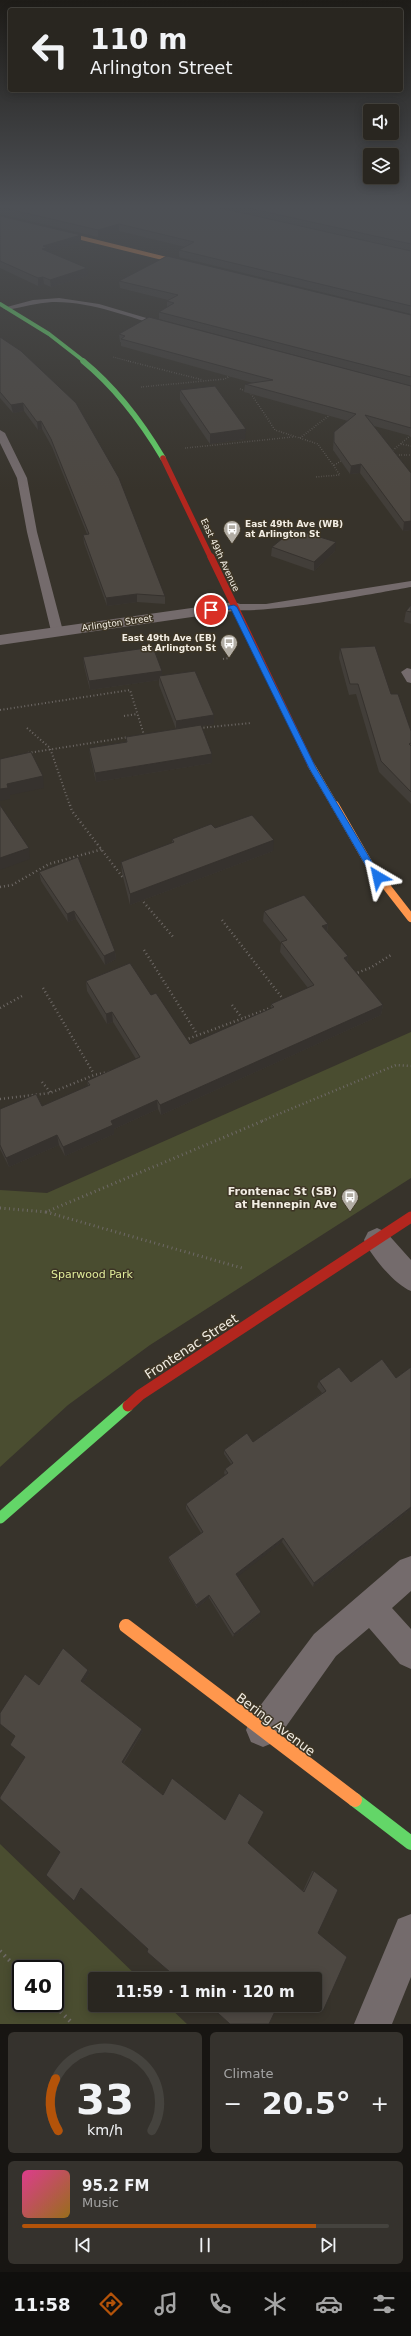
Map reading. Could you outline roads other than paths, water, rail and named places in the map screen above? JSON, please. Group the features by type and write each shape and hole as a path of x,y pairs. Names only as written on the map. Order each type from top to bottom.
{"street":[{"name":"East 49th Avenue","path":"4,306 42,329 80,357 114,390 146,429 166,465 312,768 369,864 410,915"},
{"name":"Arlington Street","path":"0,640 234,607"},
{"name":"Frontenac Street","path":"0,1518 140,1395 411,1217"},
{"path":"377,1240 411,1279"},
{"path":"263,1730 325,1645 411,1571"},
{"path":"370,1606 411,1653"},
{"name":"Bering Avenue","path":"126,1626 411,1843"},
{"path":"373,2024 411,1932"}],"lane":[{"path":"4,306 51,300"},
{"path":"62,300 77,302 175,328"},
{"path":"0,433 22,478 32,532 57,631"},
{"path":"234,607 266,607 411,584"}],"place":[{"name":"East 49th Ave (WB) at Arlington St","path":"232,544"},
{"name":"East 49th Ave (EB) at Arlington St","path":"229,658"},
{"name":"Frontenac St (SB) at Hennepin Ave","path":"350,1212"}],"park label":[{"name":"Sparwood Park","path":"92,1274"}]}
